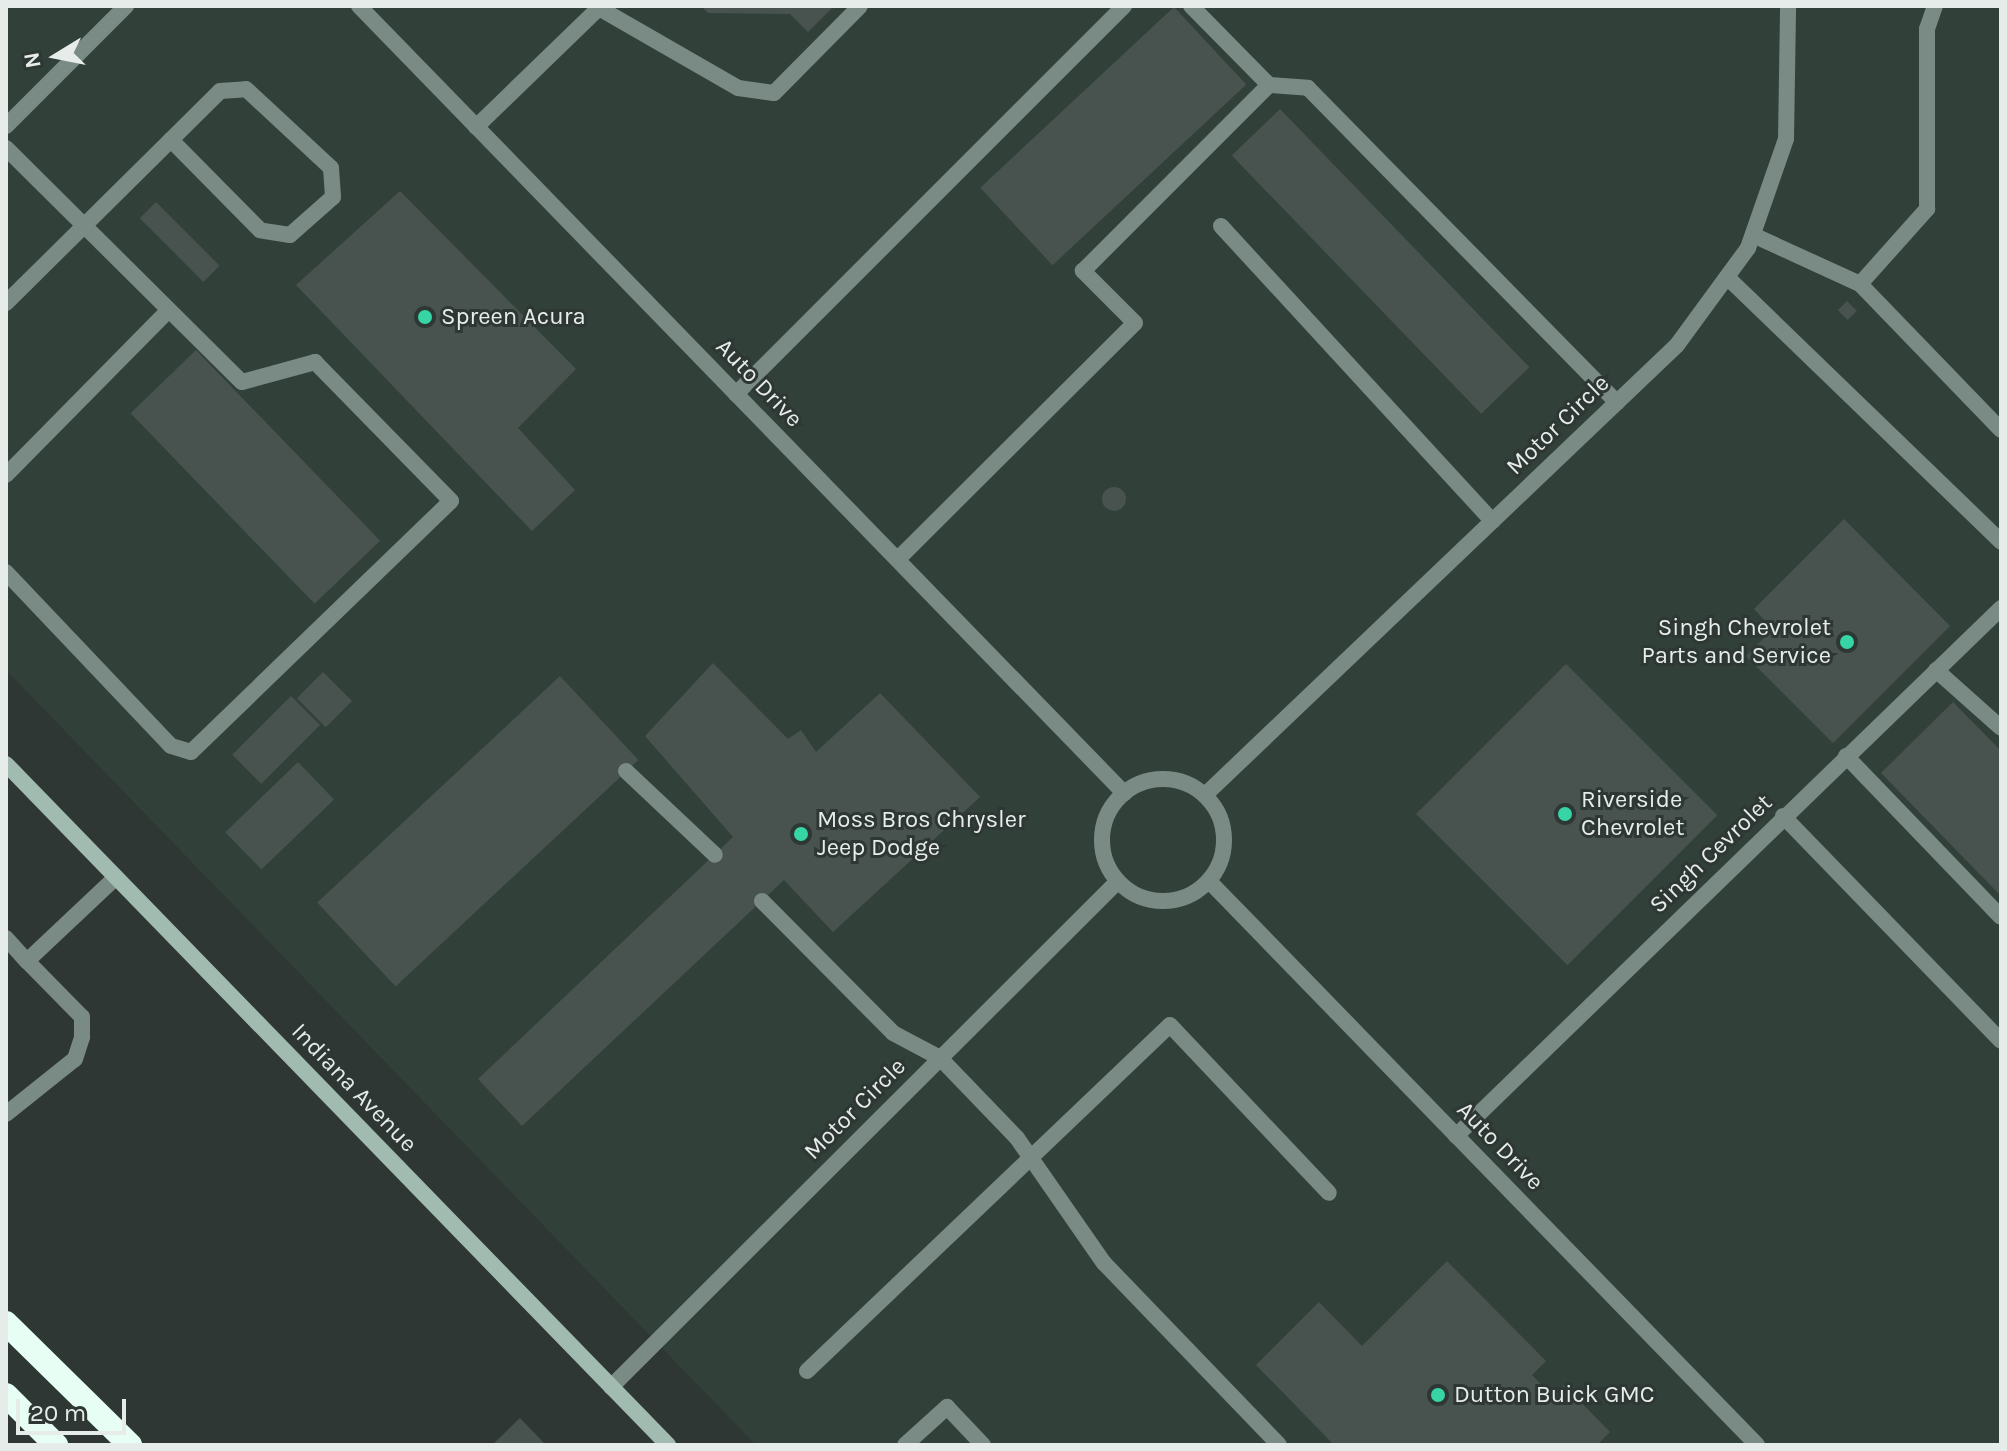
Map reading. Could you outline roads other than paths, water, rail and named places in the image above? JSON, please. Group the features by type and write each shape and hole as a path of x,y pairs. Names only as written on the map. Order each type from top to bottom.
{"highway":[{"path":"6,1323 130,1445"},
{"path":"6,1395 56,1445"}],"main road":[{"name":"Indiana Avenue","path":"6,764 668,1445"}],"street":[{"path":"6,126 126,6"},
{"name":"Auto Drive","path":"359,6 1124,793"},
{"path":"476,127 600,7 738,88 774,93 860,6"},
{"path":"736,394 1124,6"},
{"path":"1191,6 1269,85 1308,88 1617,402"},
{"name":"Motor Circle","path":"1205,795 1677,345 1727,277 1753,235 1786,139 1788,6"},
{"path":"1860,284 1927,209 1927,29 1935,6"},
{"path":"898,559 1135,323 1083,271 1269,85"},
{"path":"6,303 220,91 246,89 331,168 333,197 290,235 260,230 171,140"},
{"path":"6,148 242,382 315,362 451,501 191,752 171,746 6,572"},
{"path":"1221,226 1492,521"},
{"path":"1753,235 1860,284 2001,430"},
{"path":"1727,277 2001,542"},
{"path":"6,475 168,311"},
{"name":"Singh Cevrolet","path":"1456,1136 2001,608"},
{"path":"1936,670 2001,728"},
{"path":"1846,756 2001,917"},
{"path":"626,771 715,855"},
{"path":"1165,779 1205,795 1223,828 1219,865 1209,881 1193,894 1153,901 1118,881 1102,846 1103,826 1124,793 1165,779"},
{"path":"1783,816 2001,1041"},
{"path":"27,961 116,877"},
{"name":"Motor Circle","path":"611,1387 1118,881"},
{"name":"Auto Drive","path":"1209,881 1757,1445"},
{"path":"762,901 893,1033 940,1058 1027,1155 1104,1263 1279,1445"},
{"path":"6,938 82,1017 82,1037 75,1059 6,1114"},
{"path":"807,1371 1027,1155 1170,1025 1329,1193"},
{"path":"905,1445 947,1407 983,1445"}],"place":[{"name":"Spreen Acura","path":"425,317"},
{"name":"Singh Chevrolet Parts and Service","path":"1847,642"},
{"name":"Riverside Chevrolet","path":"1565,814"},
{"name":"Moss Bros Chrysler Jeep Dodge","path":"801,834"},
{"name":"Dutton Buick GMC","path":"1438,1395"}]}
